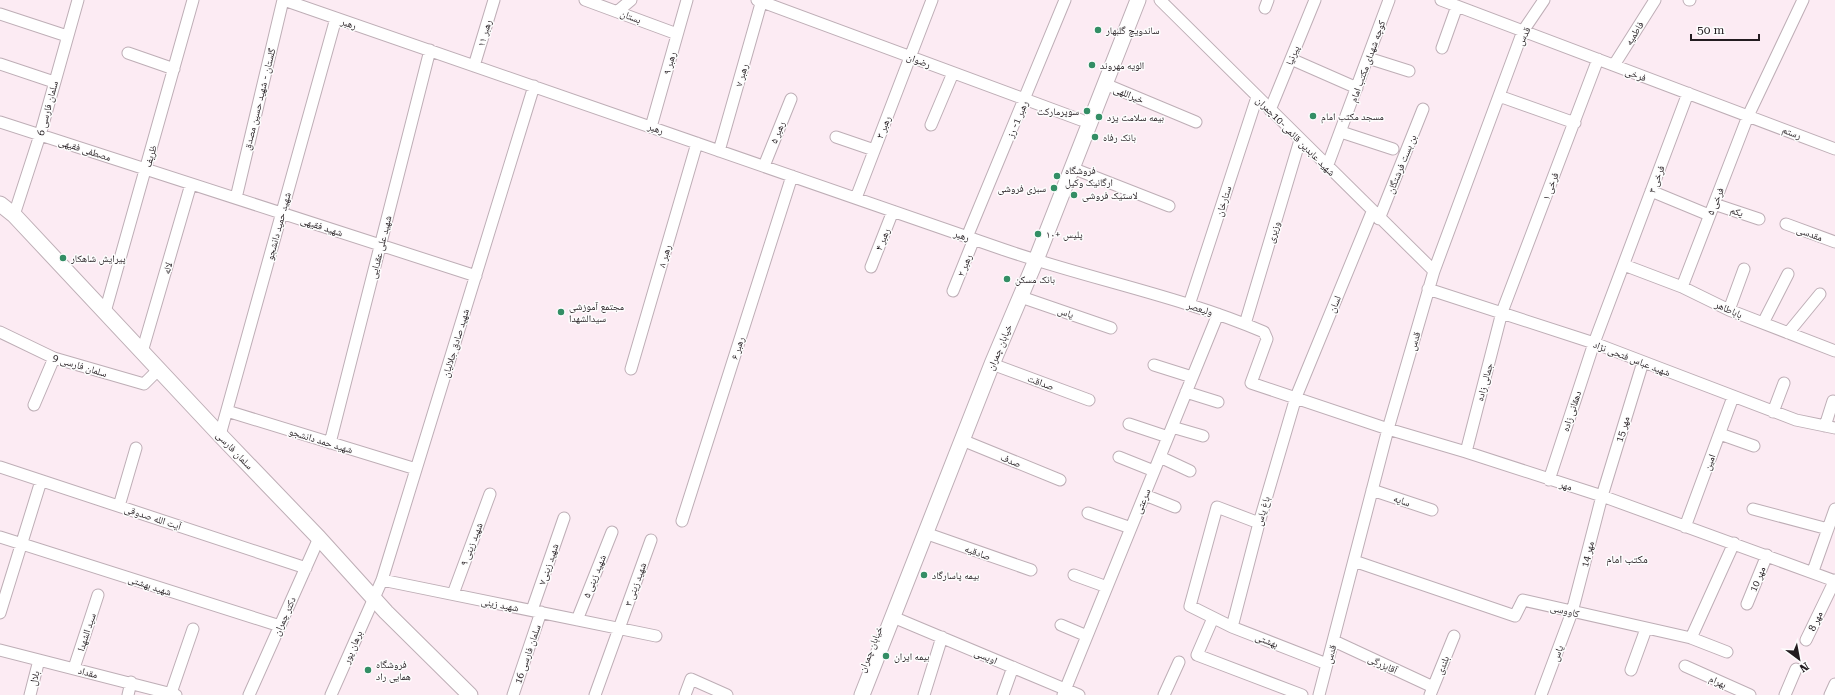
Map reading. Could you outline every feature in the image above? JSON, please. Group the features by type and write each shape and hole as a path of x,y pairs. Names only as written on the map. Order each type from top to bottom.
{"main road":[{"name":"خیابان چمران","path":"862,695 992,364 1021,297 1031,258 1081,120 1128,0"},
{"name":"خیابان چمران","path":"852,695 1031,258 1072,168 1138,0"},
{"name":"سلمان فارسی","path":"0,204 14,215 220,435 319,538 373,598 470,695"}],"street":[{"name":"سلمان فارسی 6","path":"14,215 40,135 78,0"},
{"name":"ظریف","path":"105,312 193,0"},
{"name":"رهبر","path":"284,0 302,3 336,18 1031,258"},
{"name":"گلستان - شهید حسین مصدق","path":"236,198 284,0"},
{"name":"رهبر ۱۱","path":"474,66 494,0"},
{"name":"بستان","path":"585,0 677,34"},
{"path":"618,11 632,0"},
{"name":"رهبر ۹","path":"651,127 687,0"},
{"name":"رهبر ۳","path":"856,198 932,0"},
{"name":"رهبر 1- رز","path":"971,238 1065,0"},
{"name":"شهید عابدین قائمی-10چمران","path":"1160,0 1434,271"},
{"name":"پیرنیا","path":"1270,110 1315,0"},
{"name":"کوچه شهدای مکتب امام","path":"1328,167 1389,0"},
{"name":"فرخی","path":"1442,0 1748,116"},
{"name":"قدس","path":"1319,695 1388,429 1428,289 1523,31 1544,0"},
{"name":"فاطمیه","path":"1614,65 1655,0"},
{"name":"فرخی ۵","path":"1682,287 1748,116 1803,0"},
{"name":"رضوان","path":"760,1 1081,120"},
{"name":"رهبر ۷","path":"719,151 760,1"},
{"path":"1442,48 1457,6"},
{"path":"0,14 67,36"},
{"name":"شهید حمید دانشجو","path":"220,435 336,18"},
{"name":"شهید علی عقدایی","path":"330,443 430,50"},
{"path":"128,53 174,70"},
{"path":"1368,58 1409,71"},
{"path":"1291,59 1356,88"},
{"name":"فرخی ۱","path":"1502,312 1598,59"},
{"path":"0,64 54,82"},
{"path":"931,125 953,73"},
{"name":"خیراللهی","path":"1105,84 1196,122"},
{"name":"شهید صادق جلالیان","path":"373,598 382,580 534,86"},
{"name":"فرخی ۳","path":"1594,343 1688,93"},
{"path":"1499,96 1574,122"},
{"name":"ستارخان","path":"1189,305 1257,97"},
{"name":"رهبر ۵","path":"764,166 791,99"},
{"name":"بن بست فرشتگان","path":"1376,215 1423,109"},
{"name":"رستم","path":"1748,116 1835,149"},
{"name":"مصطفی فقیهی","path":"0,122 146,169"},
{"path":"1340,132 1393,149"},
{"path":"836,137 874,150"},
{"name":"وزیری","path":"1245,324 1300,140"},
{"name":"رهبر ۸","path":"631,369 697,143"},
{"path":"1072,168 1170,206"},
{"name":"شهید فقیهی","path":"146,169 476,276"},
{"name":"رهبر ۶","path":"682,521 792,176"},
{"name":"لاله","path":"142,352 191,184"},
{"path":"1652,191 1709,215"},
{"name":"یکم","path":"1714,204 1759,219"},
{"name":"رهبر ۴","path":"871,267 894,211"},
{"name":"لسان","path":"1296,397 1376,215"},
{"name":"مقدسی","path":"1786,224 1835,242"},
{"name":"رهبر ۲","path":"953,292 971,238"},
{"name":"ولیعصر","path":"1031,258 1218,314 1264,332 1267,338 1251,383 1296,397"},
{"name":"باباطاهر","path":"1624,265 1682,287 1729,310 1835,351"},
{"path":"1729,310 1744,269"},
{"path":"1763,323 1788,274"},
{"name":"شهید عباس فتحی نژاد","path":"1428,289 1594,343 1796,420 1830,427"},
{"path":"1788,333 1820,294"},
{"name":"یاس","path":"1021,297 1111,328"},
{"name":"جمالی زاده","path":"1466,452 1502,312"},
{"name":"سرعتی","path":"1064,692 1218,314"},
{"name":"سلمان فارسی 9","path":"0,332 54,358 144,384 159,370"},
{"name":"دهقانی زاده","path":"1549,480 1594,343"},
{"path":"34,405 54,358"},
{"name":"مهر 15","path":"1602,496 1643,362"},
{"name":"صداقت","path":"992,364 1089,400"},
{"path":"1154,365 1192,377"},
{"path":"1773,412 1784,383"},
{"path":"1186,392 1218,402"},
{"name":"مهر","path":"1296,397 1388,429 1466,452 1602,496 1835,580"},
{"name":"باغ یاس","path":"1232,627 1259,523 1296,397"},
{"name":"امین","path":"1685,527 1733,397"},
{"path":"1830,427 1833,401"},
{"name":"شهید حمد دانشجو","path":"227,411 416,470"},
{"path":"1129,424 1170,432 1203,436"},
{"path":"1720,434 1754,446"},
{"name":"صدف","path":"962,440 1060,480"},
{"path":"119,506 136,448"},
{"path":"1119,456 1154,471"},
{"path":"1160,457 1190,472"},
{"name":"آیت الله صدوقی","path":"0,467 306,568"},
{"path":"0,613 20,543 41,480"},
{"name":"سایه","path":"1372,490 1432,510"},
{"name":"شهید زینی ۹","path":"452,594 490,494"},
{"path":"1144,495 1175,507"},
{"name":"مهر 14","path":"1572,612 1602,496"},
{"name":"بهشتی","path":"1259,523 1217,507 1190,606 1232,627 1327,664"},
{"path":"1753,508 1828,529"},
{"path":"1813,571 1835,509"},
{"path":"1088,513 1131,528"},
{"name":"شهید زینی۷","path":"537,612 564,518"},
{"name":"شهید زینی ۵","path":"577,620 612,532"},
{"name":"صادقیه","path":"925,533 1031,570"},
{"name":"شهید بهشتی","path":"0,537 280,626"},
{"name":"دکتر چمران","path":"249,695 319,538"},
{"name":"شهید زینی ۳","path":"595,695 651,540"},
{"path":"1691,638 1734,543"},
{"name":"مهر 10","path":"1747,604 1767,555"},
{"name":"کاووسی","path":"1354,561 1515,616 1523,600 1691,638 1727,652"},
{"path":"1074,575 1107,587"},
{"name":"شهید زینی","path":"382,580 656,636"},
{"name":"مهر 8","path":"1806,640 1835,580"},
{"name":"سید الشهدا","path":"74,668 98,595"},
{"name":"برهان پور","path":"331,695 373,598"},
{"name":"سلمان فارسی 16","path":"513,695 537,612"},
{"name":"یاس","path":"1541,695 1572,612"},
{"name":"اویسی","path":"893,617 1013,667 1064,692 1079,695"},
{"path":"1210,617 1197,655 1302,695"},
{"path":"1061,625 1087,636"},
{"path":"1631,670 1646,628"},
{"path":"173,694 193,629"},
{"name":"بلندی","path":"1432,691 1454,636"},
{"path":"924,695 942,637"},
{"name":"آقابزرگی","path":"1334,641 1432,691"},
{"name":"مقداد","path":"0,650 131,682 173,694"},
{"name":"بلال","path":"30,695 39,660"},
{"path":"1164,695 1179,662"},
{"name":"بهرام","path":"1685,666 1750,695"},
{"path":"1003,695 1013,667"},
{"path":"1785,695 1796,669"},
{"path":"685,695 691,679 728,695"},
{"path":"128,695 131,682"},
{"path":"1830,695 1835,684"}],"place":[{"name":"ساندویچ گلبهار","path":"1098,30"},
{"name":"الویه مهروند","path":"1092,65"},
{"name":"سوپرمارکت","path":"1087,111"},
{"name":"مسجد مکتب امام","path":"1313,116"},
{"name":"بيمه سلامت يزد","path":"1099,117"},
{"name":"بانک رفاه","path":"1095,137"},
{"name":"فروشگاه ارگانیک وکیل","path":"1057,176"},
{"name":"سبزی فروشی","path":"1054,188"},
{"name":"لاستیک فروشی","path":"1074,195"},
{"name":"پلیس +۱۰","path":"1038,234"},
{"name":"پیرایش شاهکار","path":"63,258"},
{"name":"بانک مسکن","path":"1007,279"},
{"name":"مجتمع آموزشی سیدالشهدا","path":"561,312"},
{"name":"بیمه پاسارگاد","path":"924,575"},
{"name":"بیمه ایران","path":"886,656"},
{"name":"فروشگاه همایی راد","path":"368,670"}],"district":[{"name":"مکتب امام","path":"1627,559"}]}
